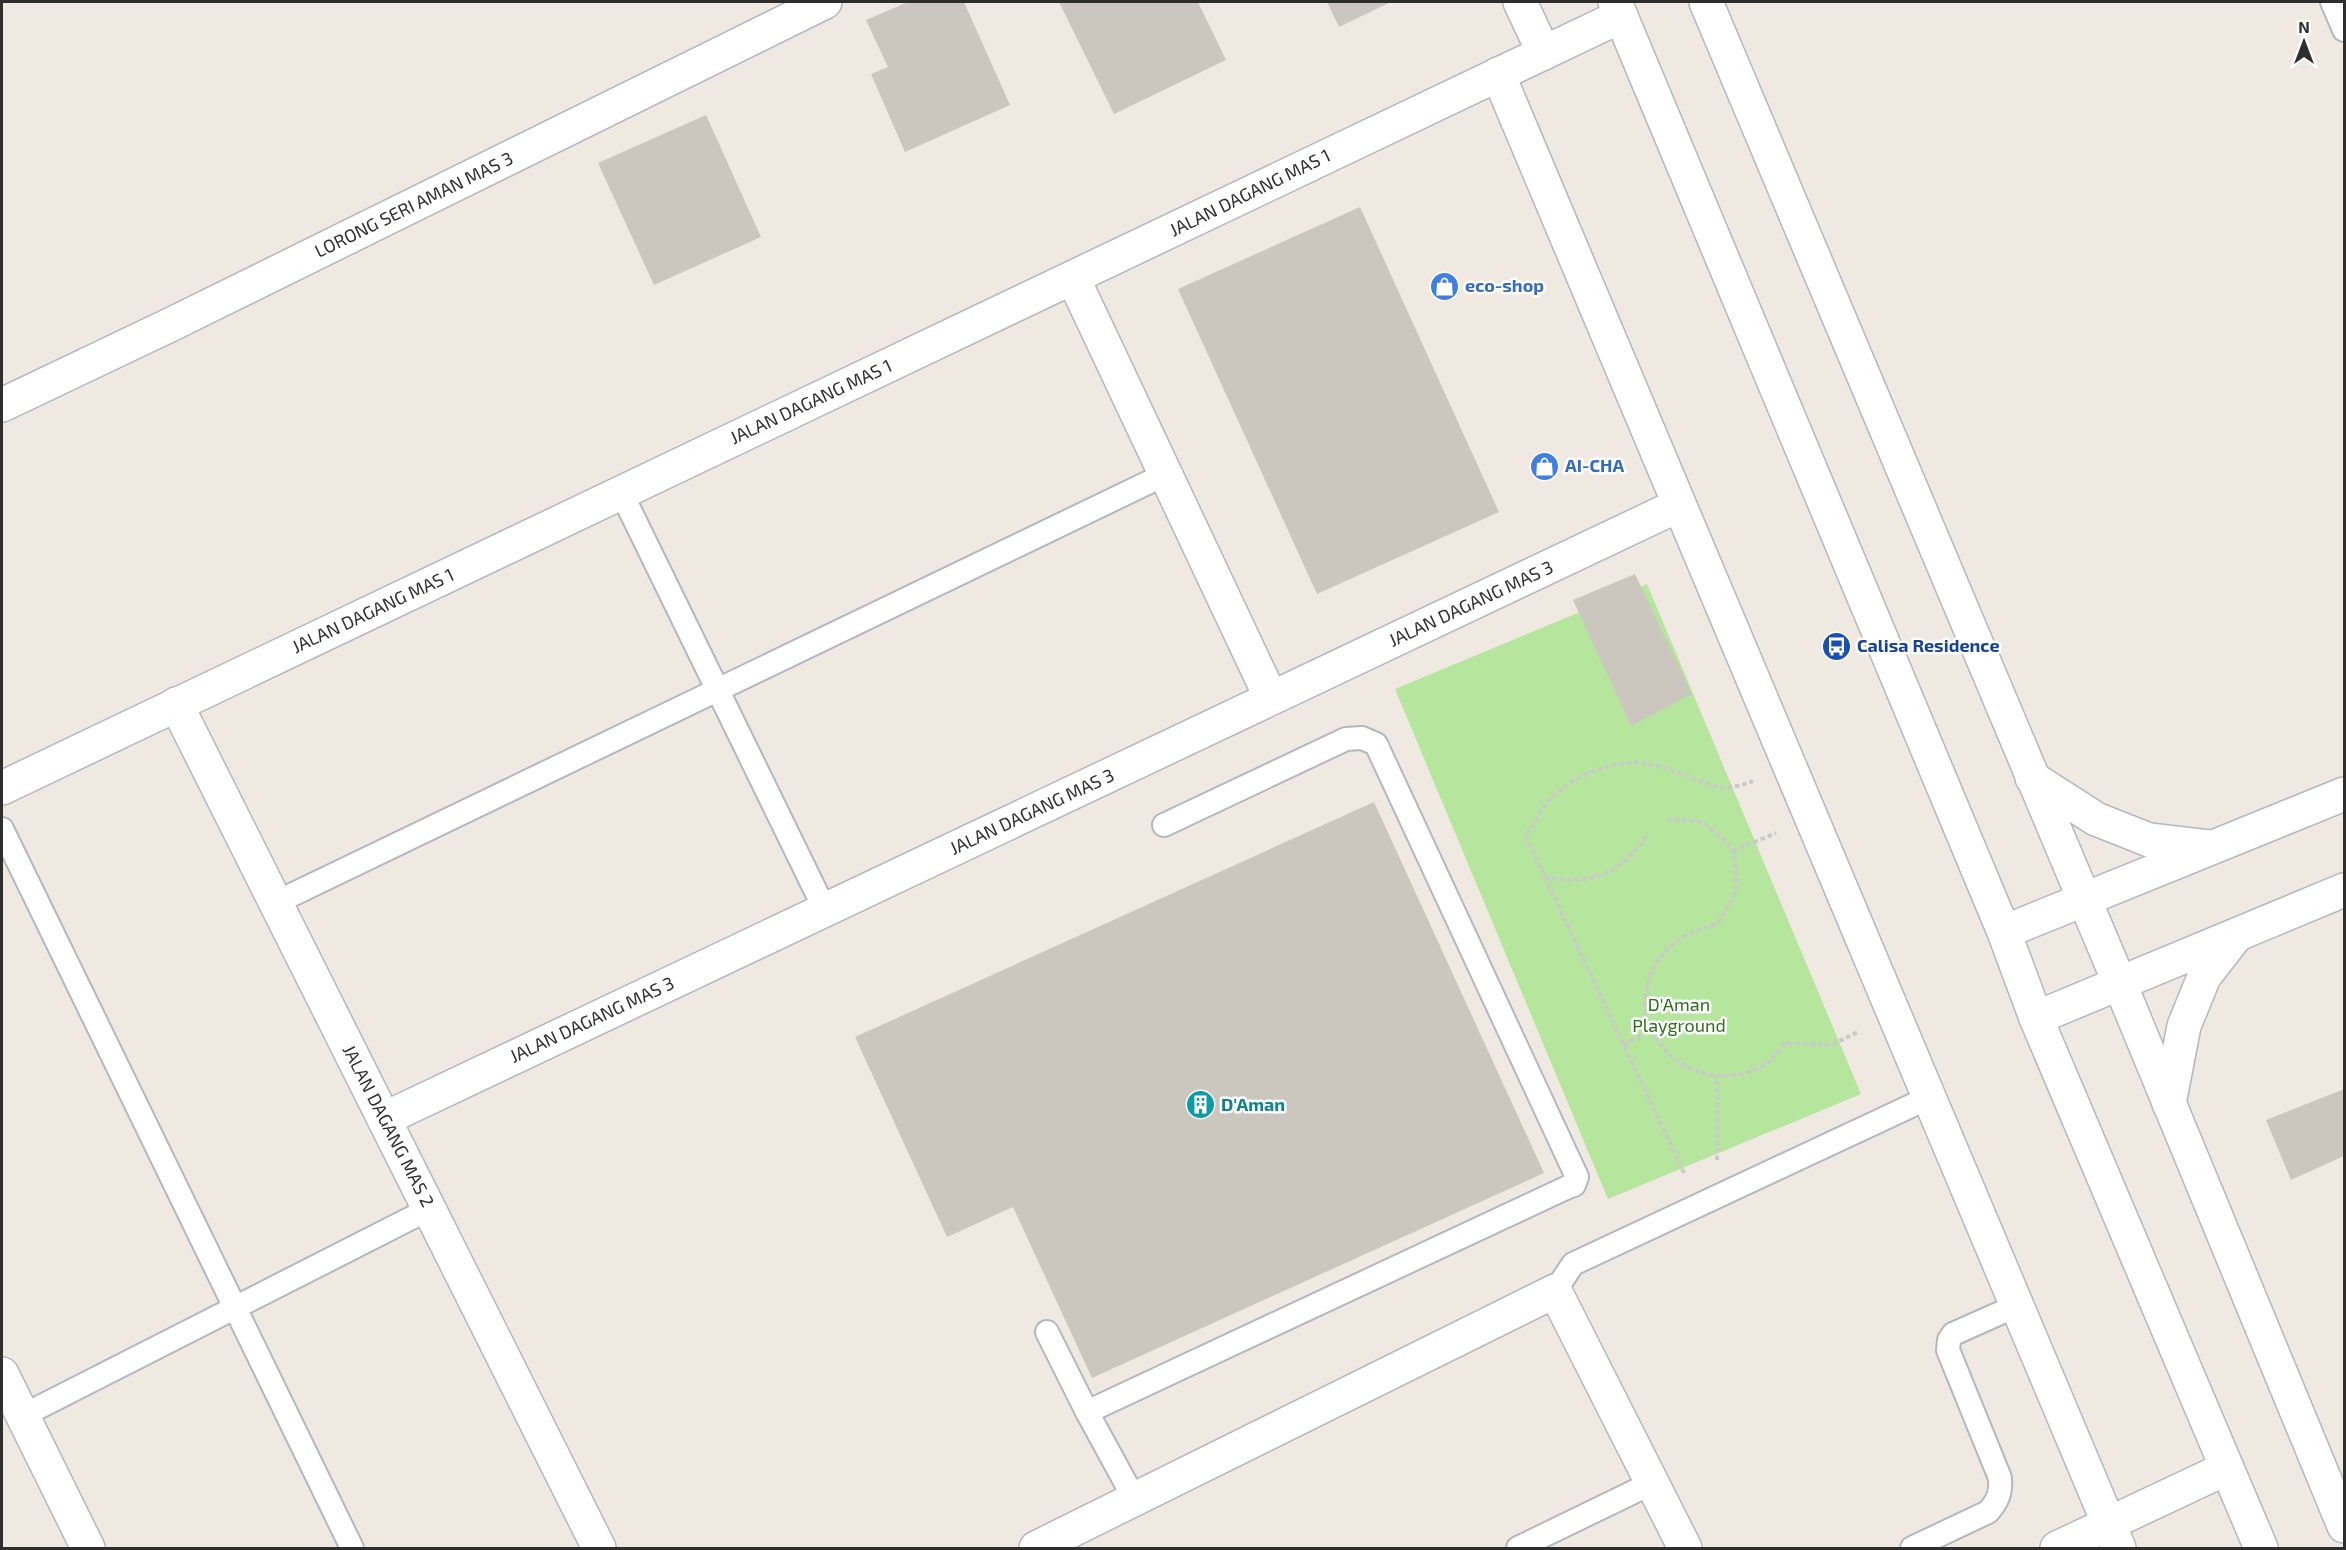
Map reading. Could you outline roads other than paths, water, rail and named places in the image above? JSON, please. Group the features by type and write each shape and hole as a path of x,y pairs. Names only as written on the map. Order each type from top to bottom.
{"street":[{"name":"LORONG SERI AMAN MAS 3","path":"2,405 172,324 825,2"},
{"path":"1520,2 1544,53"},
{"path":"1706,2 2120,984 2344,1526"},
{"path":"1618,9 2004,932 2036,1018 2227,1468 2252,1546"},
{"name":"JALAN DAGANG MAS 1","path":"2,788 1544,53 1618,9"},
{"path":"1498,75 2114,1536"},
{"path":"1072,278 1271,698"},
{"name":"JALAN DAGANG MAS 3","path":"384,1119 1679,505"},
{"name":"JALAN DAGANG MAS 2","path":"176,704 599,1548"},
{"path":"2032,778 2096,819 2149,840 2211,848"},
{"path":"2004,932 2344,794"},
{"path":"2036,1018 2344,890"},
{"path":"2169,1104 2184,1026 2204,977 2236,935"},
{"path":"1036,1548 1556,1291 1685,1548"},
{"path":"2,1374 88,1548"},
{"path":"2057,1548 2114,1536 2227,1468"}],"lane":[{"path":"2332,2 2344,30"},
{"path":"275,903 1166,474"},
{"path":"621,492 825,910"},
{"path":"1087,1412 1574,1185 1577,1177 1376,744 1362,738 1346,740 1164,825"},
{"path":"2,829 352,1548"},
{"path":"1556,1291 1573,1264 1928,1098"},
{"path":"22,1416 429,1209"},
{"path":"1912,1548 1988,1512 1997,1502 2001,1489 2000,1478 1948,1350 1953,1334 2016,1306"},
{"path":"1047,1332 1135,1500"},
{"path":"1518,1548 1652,1483"}],"place":[{"name":"eco-shop","path":"1444,286"},
{"name":"AI-CHA","path":"1544,466"},
{"name":"Calisa Residence","path":"1836,646"},
{"name":"D'Aman","path":"1200,1105"}],"park label":[{"name":"D'Aman Playground","path":"1679,1015"}]}
